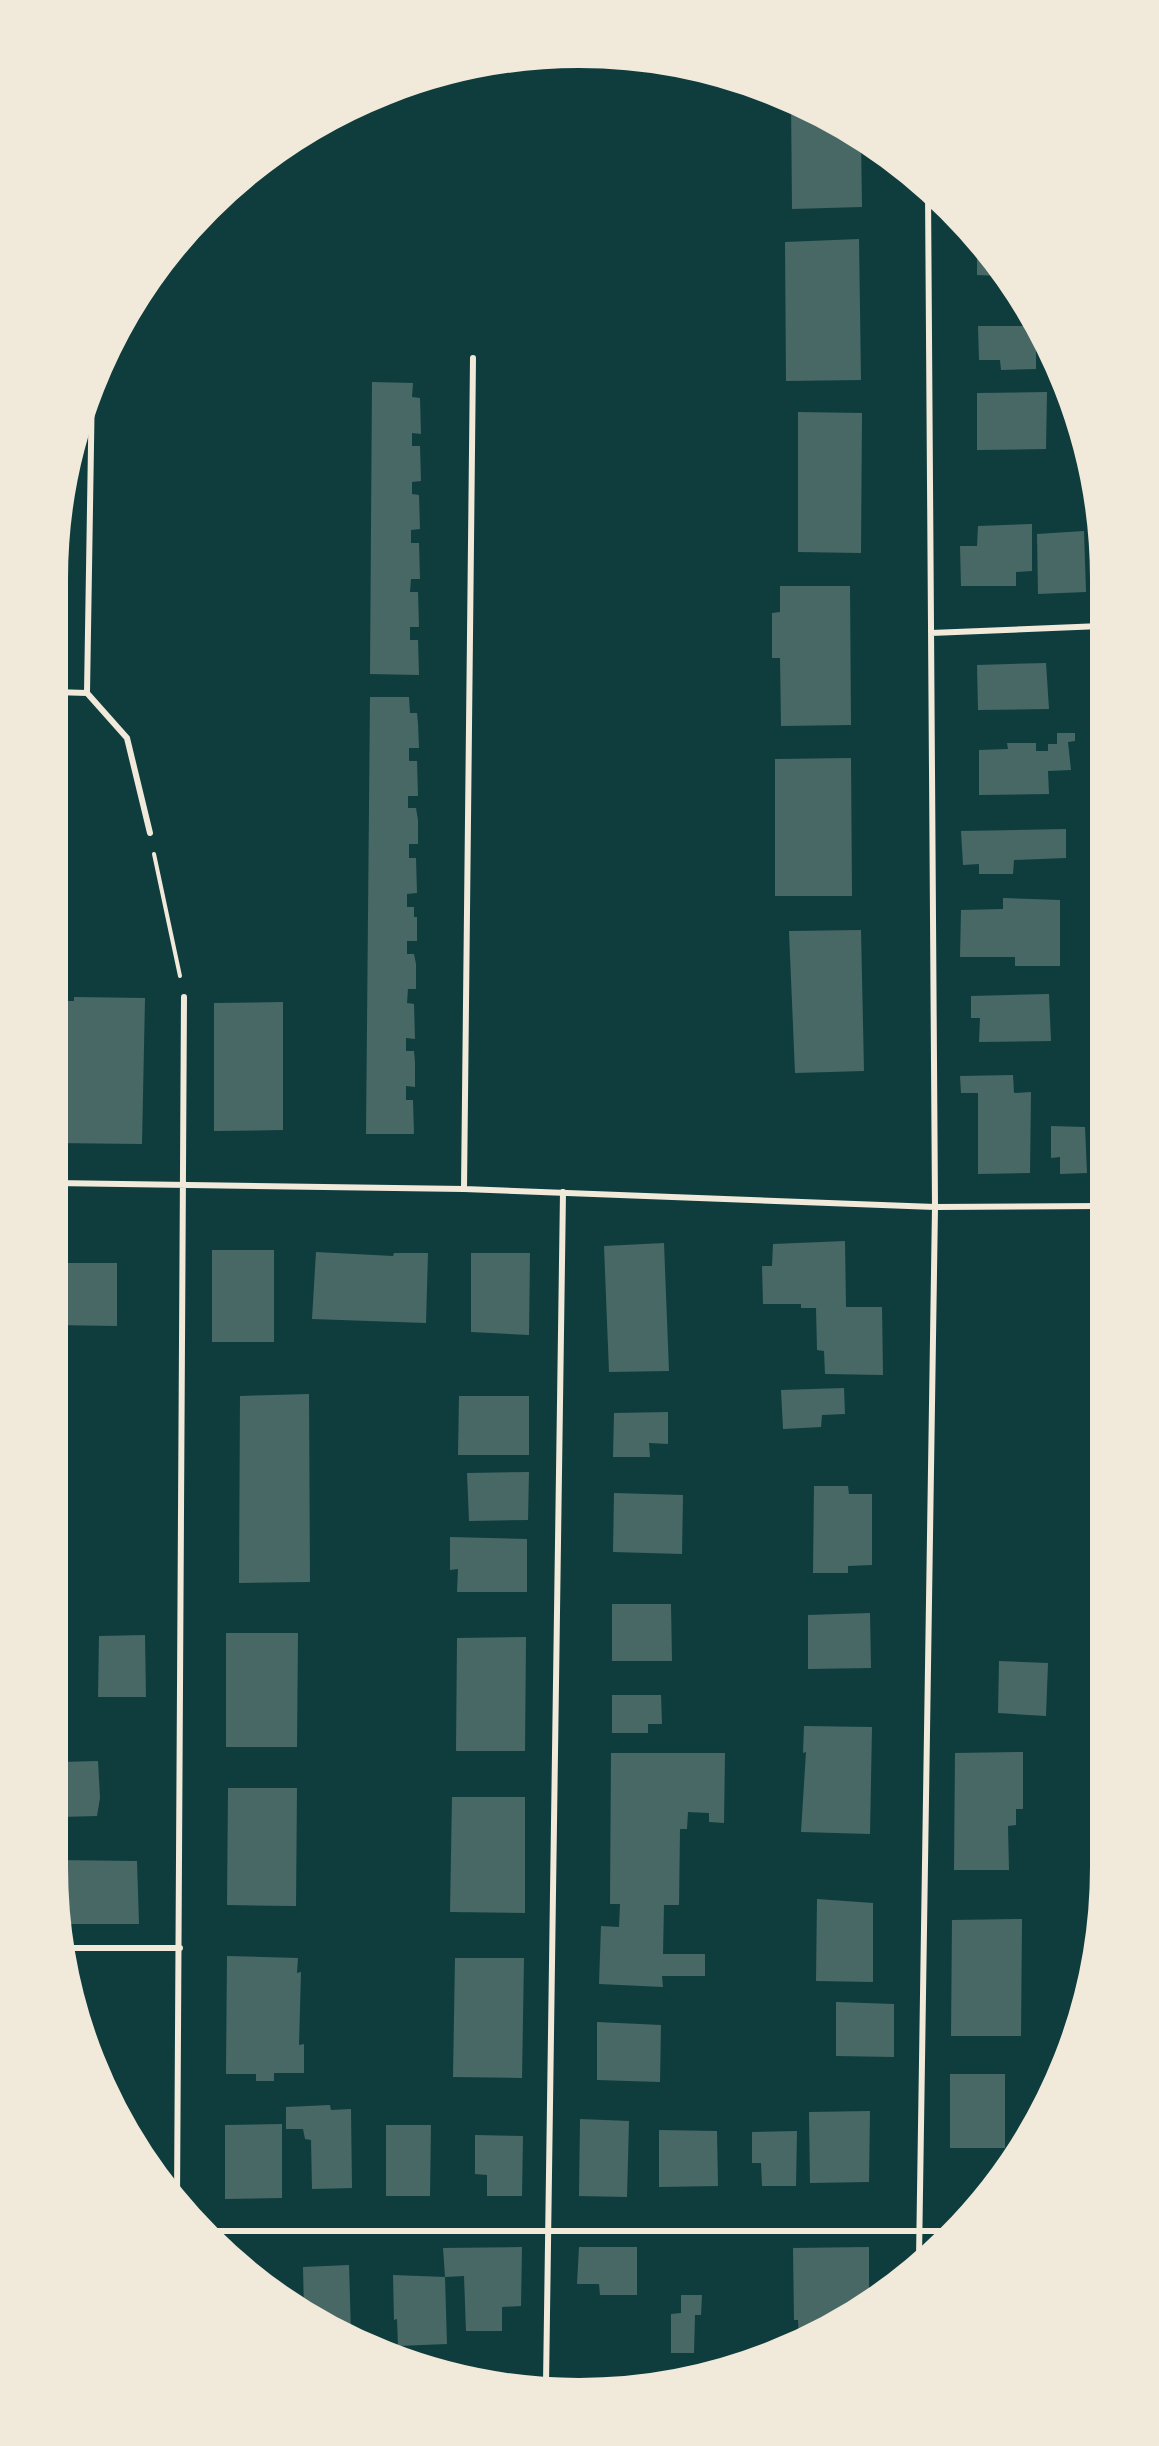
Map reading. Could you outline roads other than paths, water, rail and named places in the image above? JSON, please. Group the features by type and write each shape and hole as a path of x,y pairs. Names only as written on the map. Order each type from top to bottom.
{"street":[{"path":"919,2254 935,1207 928,200"},
{"path":"464,1189 473,358"},
{"path":"91,416 87,693 126,738 150,833"},
{"path":"931,633 1094,626"},
{"path":"64,692 87,693"},
{"path":"177,2188 184,997"},
{"path":"64,1183 464,1189 935,1207 1094,1206"},
{"path":"546,2380 563,1192"},
{"path":"71,1948 180,1948"},
{"path":"215,2231 944,2231"}]}
